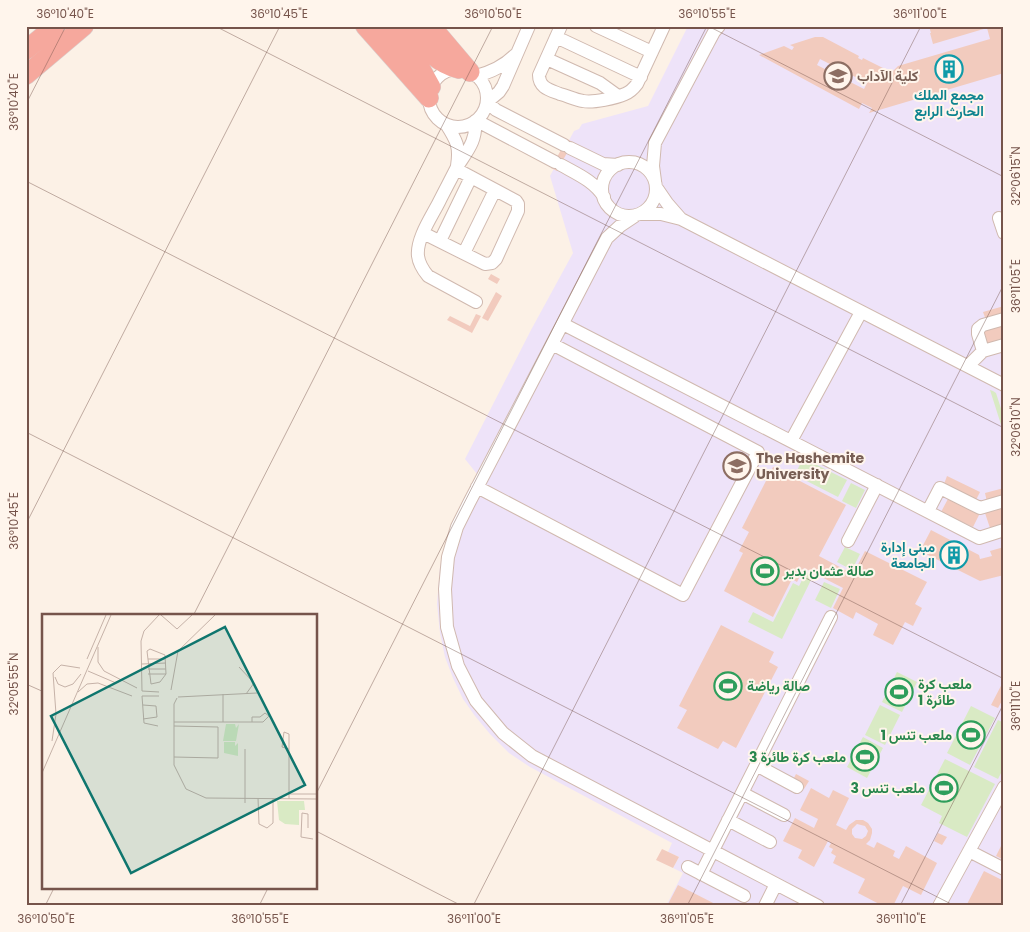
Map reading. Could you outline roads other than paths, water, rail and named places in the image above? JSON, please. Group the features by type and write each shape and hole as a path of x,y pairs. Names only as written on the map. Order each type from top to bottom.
{"highway":[{"path":"26,50 55,26"},
{"path":"26,75 84,26"},
{"path":"365,26 430,93"},
{"path":"385,26 421,69 430,93"},
{"path":"408,26 437,59 450,67 468,72"},
{"path":"431,26 468,72"}],"street":[{"path":"487,102 503,86 529,26"},
{"path":"596,26 652,52"},
{"path":"641,77 559,32 539,76 539,81 546,89 582,101 594,101 625,94 637,84 641,77 664,26"},
{"path":"719,26 714,32 655,144 653,166 656,184 653,203 645,212 620,226 607,238 458,527 448,557 445,589 447,627 458,666 476,701 503,733 532,756 818,906"},
{"path":"468,72 480,79 485,87 487,102 482,115 475,122 461,127 446,124 437,118 431,109 430,93 436,79 449,71 488,73 499,68 517,53"},
{"path":"547,59 600,83 618,96"},
{"path":"487,102 496,110 603,164 631,162 641,165 650,172 667,202 681,219"},
{"path":"475,122 483,124 591,182 596,186 605,201 619,214 630,217 661,214 681,219 1004,384"},
{"path":"475,122 475,136 424,233 418,248 418,256 423,270 428,276 476,302"},
{"path":"446,124 458,145 456,169"},
{"path":"607,238 608,221 602,186 604,181 609,172 655,144"},
{"path":"555,162 564,145"},
{"path":"424,233 485,264 492,263 496,259 519,206 516,201 456,169"},
{"path":"440,241 471,177"},
{"path":"464,254 495,190"},
{"path":"999,218 1004,232"},
{"path":"791,441 861,312"},
{"path":"983,352 978,329 983,325 1004,319"},
{"path":"563,324 979,538 1004,530"},
{"path":"477,488 682,595 758,452 552,344"},
{"path":"968,366 983,352 1004,345"},
{"path":"848,541 877,486"},
{"path":"928,512 940,488 980,508 1004,501"},
{"path":"701,874 831,617"},
{"path":"756,765 797,787"},
{"path":"939,906 1004,787"},
{"path":"742,793 784,815"},
{"path":"728,820 770,842"},
{"path":"969,851 1004,869"},
{"path":"688,867 744,896"},
{"path":"765,906 776,884"}],"place":[{"name":"مجمع الملك الحارث الرابع","path":"949,69"},
{"name":"كلية الآداب","path":"838,76"},
{"name":"The Hashemite University","path":"737,466"},
{"name":"مبنى إدارة الجامعة","path":"954,555"},
{"name":"صالة عثمان بدير","path":"765,571"},
{"name":"صالة رياضة","path":"728,686"},
{"name":"ملعب كرة طائرة 1","path":"899,692"},
{"name":"ملعب تنس 1","path":"971,735"},
{"name":"ملعب كرة طائرة 3","path":"865,757"},
{"name":"ملعب تنس 3","path":"944,788"}]}
